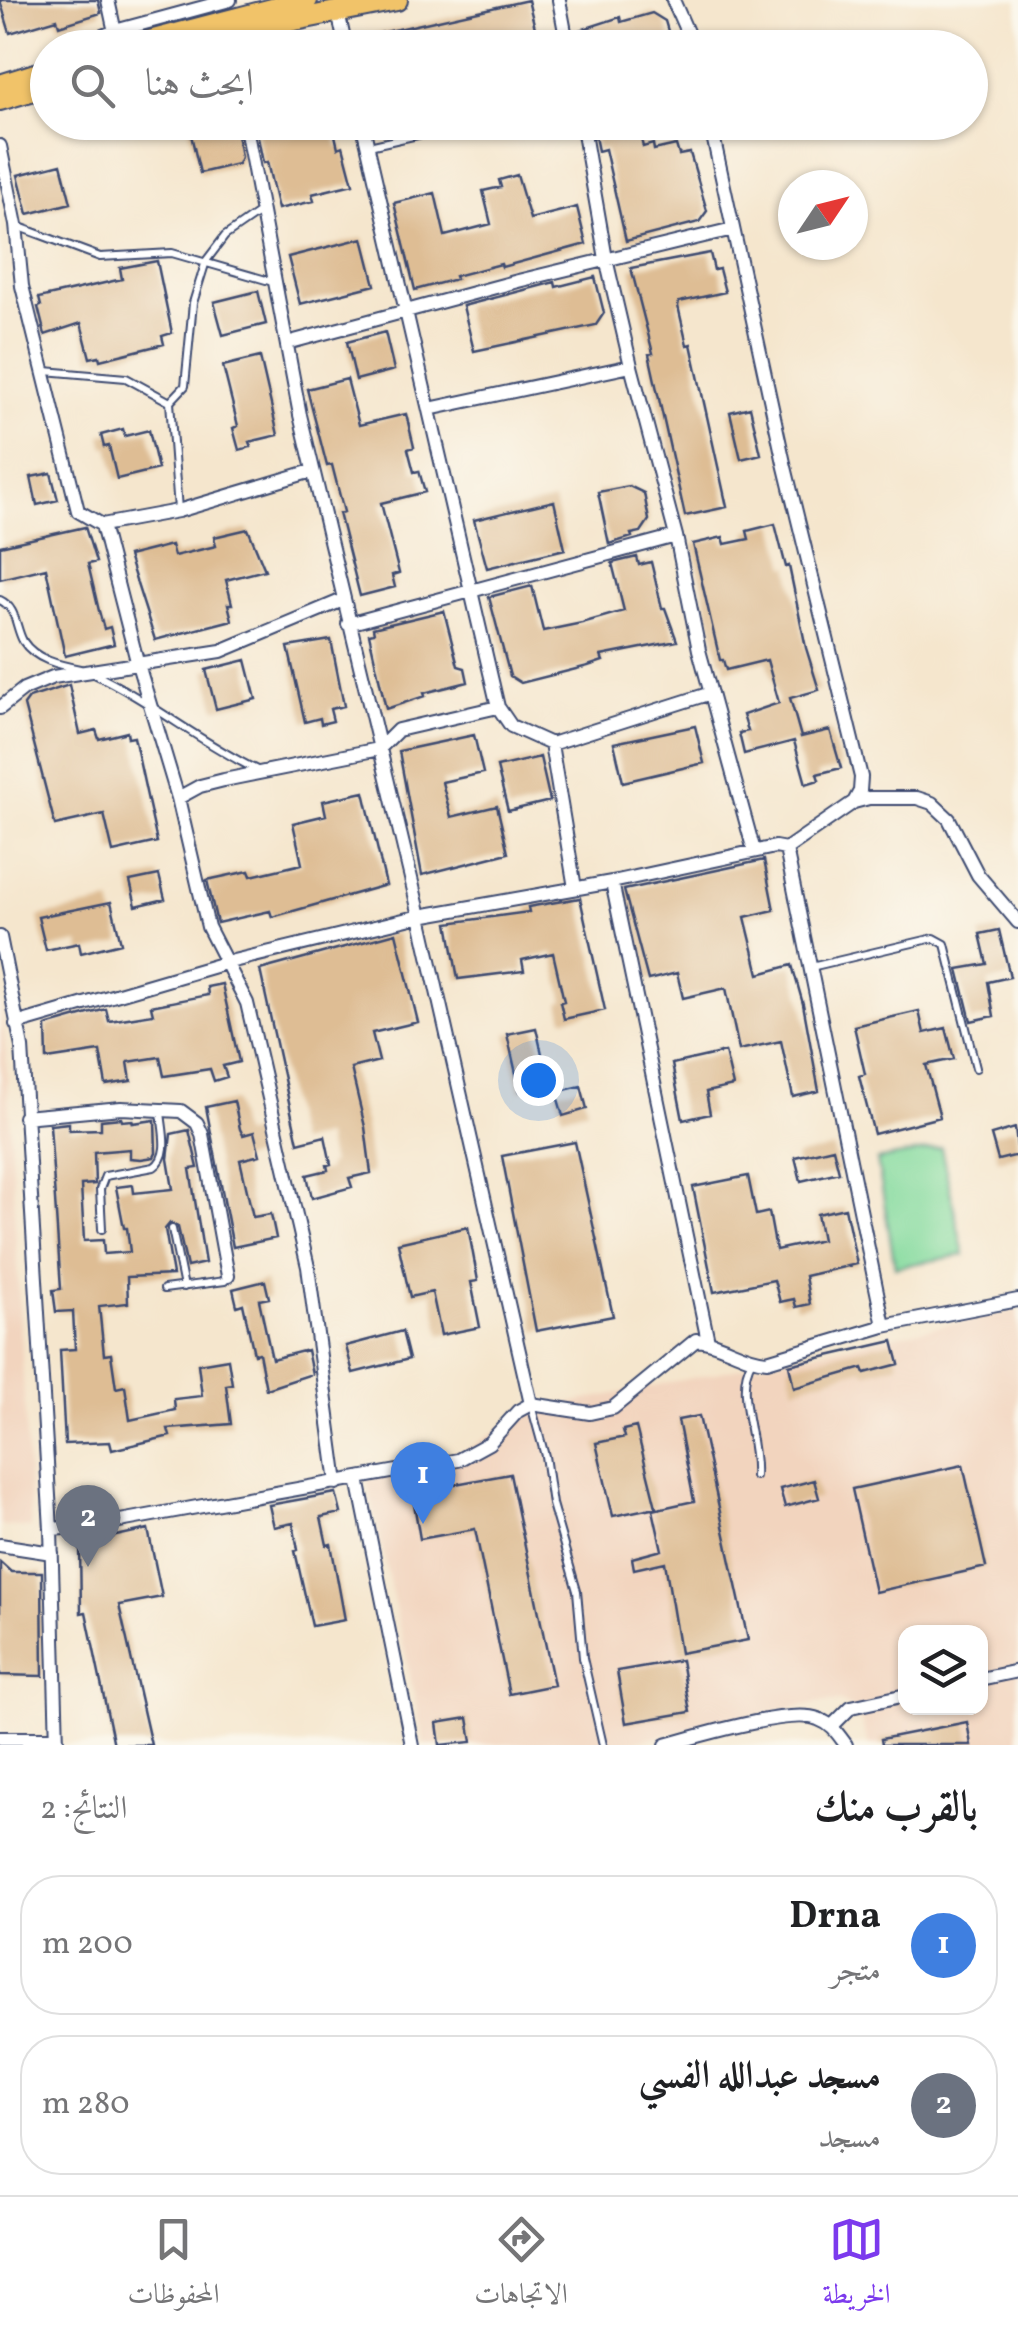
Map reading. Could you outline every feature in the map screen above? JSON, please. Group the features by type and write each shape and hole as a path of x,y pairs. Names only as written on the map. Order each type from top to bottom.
{"main road":[{"path":"158,30 236,6 307,0"},
{"path":"274,30 397,0"},
{"path":"0,85 30,76"},
{"path":"0,101 30,92"}],"street":[{"path":"108,0 116,30"},
{"path":"559,0 565,30"},
{"path":"672,0 686,30"},
{"path":"338,12 342,30"},
{"path":"249,140 273,282 312,470 420,916 531,1404"},
{"path":"366,140 498,707 511,726 551,744 712,693"},
{"path":"585,140 630,366 754,851"},
{"path":"714,140 784,464 861,776 854,802 786,850"},
{"path":"0,146 16,225 22,286 78,511 102,525 178,511 312,470"},
{"path":"287,343 733,229"},
{"path":"429,409 630,366"},
{"path":"102,525 178,798 208,927 247,1003 308,1268 337,1482"},
{"path":"348,624 676,536"},
{"path":"0,708 36,683 84,670 137,661 178,660 221,650 343,600"},
{"path":"178,798 200,786 379,748 398,730 498,707"},
{"path":"551,744 575,888"},
{"path":"854,802 917,798 932,803 949,819 978,876 1018,922"},
{"path":"16,1024 225,963 420,916 612,882 774,846 786,850"},
{"path":"786,850 884,1326"},
{"path":"612,882 708,1341"},
{"path":"0,937 22,1047 51,1529 57,1741 0,1738"},
{"path":"24,1118 120,1108 181,1111 189,1115 202,1134 228,1276"},
{"path":"51,1529 92,1526 458,1460 489,1443 518,1411 531,1404 590,1413 613,1408 688,1344 708,1341 752,1360 768,1360 884,1326 1018,1300"},
{"path":"358,1479 412,1745"},
{"path":"0,1545 52,1553"},
{"path":"988,1677 1018,1671"},
{"path":"832,1726 852,1707 898,1698"},
{"path":"666,1745 780,1718 814,1717 832,1726 846,1745"}],"lane":[{"path":"368,146 395,140"},
{"path":"178,511 170,402 185,386 193,302 206,261 225,236 262,210"},
{"path":"16,225 100,257 172,253 273,282"},
{"path":"44,371 126,378 170,402"},
{"path":"0,600 7,604 24,643 34,654 130,690 196,737 263,773"},
{"path":"811,966 934,938 944,944 976,1068"},
{"path":"102,1230 100,1188 105,1176 154,1167 164,1154 161,1110"},
{"path":"172,1229 184,1288"},
{"path":"164,1289 211,1285 225,1281 228,1276"},
{"path":"752,1360 743,1383 755,1476"},
{"path":"531,1404 545,1456 552,1504 577,1591 582,1658 603,1745"}],"shaded area":[{"path":"0,990 6,1055 31,1528 0,1525"},
{"path":"1018,1310 1018,1745 869,1745 857,1711 841,1702 820,1702 617,1745 425,1745 366,1474 456,1456 528,1412"}],"green space":[{"path":"941,1148 964,1255 895,1267 877,1160"}],"building":[{"path":"0,0 98,0 101,13 59,26 57,19 10,33"},
{"path":"528,0 536,30 394,30"},
{"path":"652,13 665,21 668,30 580,30 620,17 621,22"},
{"path":"192,140 238,140 238,164 200,173"},
{"path":"259,140 336,140 338,148 343,146 353,184 312,194 314,201 278,209 267,162 263,163"},
{"path":"596,140 641,140 643,147 653,144 654,150 676,145 679,155 690,153 707,211 699,222 626,241 605,149 598,151"},
{"path":"61,164 71,203 28,214 18,175"},
{"path":"517,175 530,219 577,207 586,244 455,276 456,279 415,290 394,203 435,193 445,236 491,224 483,191 501,187 499,180"},
{"path":"363,238 375,285 300,304 288,257"},
{"path":"710,253 725,292 679,302 678,306 687,345 691,344 727,507 685,516 649,354 653,353 631,268"},
{"path":"157,261 172,333 162,336 164,344 100,360 99,356 90,358 81,323 45,335 39,298 122,279 120,268"},
{"path":"595,277 604,313 596,325 474,351 463,306 555,282 556,287"},
{"path":"258,291 266,324 223,335 214,302"},
{"path":"385,332 394,370 356,380 347,342"},
{"path":"260,357 278,435 249,442 251,447 239,450 233,428 238,426 223,366"},
{"path":"347,379 359,425 406,414 414,447 408,449 425,492 381,503 399,573 392,575 395,587 360,596 339,513 344,512 332,465 327,466 307,389"},
{"path":"750,407 761,454 741,459 730,412"},
{"path":"123,429 125,436 149,430 158,469 117,479 109,446 104,447 101,435"},
{"path":"51,473 58,500 37,505 31,477"},
{"path":"629,486 644,493 649,520 641,532 609,544 598,492"},
{"path":"554,501 565,549 487,568 474,520"},
{"path":"775,524 819,690 790,698 801,737 830,730 841,768 817,774 819,780 806,784 794,741 744,754 739,733 748,731 743,715 779,703 767,660 726,670 720,660 693,544 723,537 725,544 749,539 747,531"},
{"path":"85,527 96,562 88,564 99,611 104,629 110,627 114,644 65,656 46,568 0,579 0,546"},
{"path":"248,529 265,570 226,580 232,620 155,640 128,556 171,545 174,556 216,546 214,537"},
{"path":"637,557 639,565 651,562 662,608 677,641 601,656 603,661 521,683 510,676 489,597 532,586 543,631 582,623 624,611 612,563"},
{"path":"444,611 458,666 465,668 468,682 424,693 425,696 386,709 369,634 374,633 373,628"},
{"path":"331,640 344,706 330,709 333,721 321,724 320,718 305,722 288,647"},
{"path":"246,660 256,699 216,709 206,670"},
{"path":"69,685 80,734 96,730 99,739 127,732 128,738 134,737 157,842 113,852 104,814 55,825 24,705 29,698"},
{"path":"695,726 704,763 623,782 614,743"},
{"path":"474,735 483,773 442,782 451,817 497,806 508,853 422,875 399,751"},
{"path":"540,757 550,801 508,811 497,767"},
{"path":"364,792 386,885 272,917 270,911 217,923 207,880 249,871 251,876 302,864 293,823 326,815 323,801"},
{"path":"764,860 774,910 745,917 759,974 792,965 819,1091 793,1097 781,1041 739,1050 726,988 683,998 677,973 648,980 624,890"},
{"path":"159,875 165,899 136,906 130,881"},
{"path":"580,898 605,1010 564,1019 553,953 522,960 524,971 458,979 448,923 529,912 528,907"},
{"path":"111,902 121,943 81,953 79,943 46,950 38,917"},
{"path":"999,930 1010,977 988,982 994,1016 971,1021 958,969 987,964 980,934"},
{"path":"396,933 418,1022 372,1033 379,1061 351,1068 371,1173 349,1178 352,1187 312,1198 307,1175 328,1170 327,1165 331,1164 325,1136 298,1143 260,970"},
{"path":"222,984 239,1062 223,1066 227,1077 214,1081 210,1069 164,1076 160,1057 128,1062 131,1081 106,1085 100,1051 47,1059 46,1026 106,1009 109,1021 153,1014 151,1006 208,995 207,987"},
{"path":"919,1011 924,1033 946,1028 954,1059 926,1065 940,1117 874,1134 859,1076 865,1074 854,1026"},
{"path":"536,1028 549,1084 520,1091 507,1034"},
{"path":"725,1052 733,1086 706,1092 710,1114 683,1120 672,1064"},
{"path":"581,1086 587,1109 563,1116 556,1092"},
{"path":"234,1101 240,1129 243,1135 254,1132 260,1155 240,1160 253,1217 271,1214 276,1238 233,1247 206,1107"},
{"path":"121,1118 133,1123 155,1120 156,1153 141,1159 130,1158 130,1149 94,1152 95,1184 81,1185 84,1241 103,1240 104,1254 130,1252 116,1187 133,1185 134,1193 173,1189 168,1159 171,1134 189,1130 198,1168 190,1169 205,1263 187,1267 178,1227 170,1223 165,1229 173,1275 127,1277 128,1303 99,1306 104,1355 111,1354 116,1388 125,1386 130,1420 175,1410 174,1399 202,1396 198,1364 228,1359 232,1384 226,1385 231,1424 168,1429 170,1436 112,1450 110,1442 65,1444 60,1350 75,1349 73,1311 56,1312 53,1290 61,1289 50,1125 69,1123 69,1130 101,1129 101,1120"},
{"path":"1015,1128 1018,1155 998,1160 991,1135"},
{"path":"575,1142 613,1316 536,1331 502,1156"},
{"path":"833,1148 839,1172 801,1181 795,1157"},
{"path":"748,1176 756,1215 769,1212 776,1250 822,1240 817,1214 845,1208 857,1264 805,1276 810,1304 796,1307 794,1299 780,1302 774,1280 714,1292 693,1187"},
{"path":"468,1227 478,1281 471,1282 480,1327 441,1335 432,1292 410,1297 398,1243"},
{"path":"265,1281 269,1298 259,1300 272,1359 307,1350 312,1374 266,1389 243,1304 237,1306 233,1289"},
{"path":"402,1331 409,1359 353,1373 346,1346"},
{"path":"893,1341 899,1364 865,1373 863,1368 794,1388 789,1365"},
{"path":"699,1416 748,1640 680,1653 665,1562 634,1569 632,1558 662,1550 653,1510 694,1501 678,1420"},
{"path":"636,1427 656,1507 613,1516 596,1443 625,1437 623,1430"},
{"path":"963,1465 986,1567 875,1592 852,1489"},
{"path":"510,1474 554,1685 509,1694 475,1529 420,1539 412,1492"},
{"path":"814,1480 819,1498 785,1507 780,1489"},
{"path":"336,1493 341,1513 321,1517 327,1545 331,1544 345,1620 312,1626 295,1551 298,1550 293,1523 274,1527 269,1505"},
{"path":"148,1529 162,1597 119,1605 151,1745 114,1745 86,1612 81,1613 80,1544"},
{"path":"0,1562 11,1572 42,1572 43,1676 0,1675"},
{"path":"681,1660 690,1712 626,1723 617,1671"},
{"path":"468,1718 472,1742 440,1745 437,1723"},
{"path":"967,1722 971,1745 882,1745 881,1739"}],"place":[{"name":"Drna","path":"423,1524"},
{"name":"مسجد عبدالله الفسي","path":"88,1567"}]}
